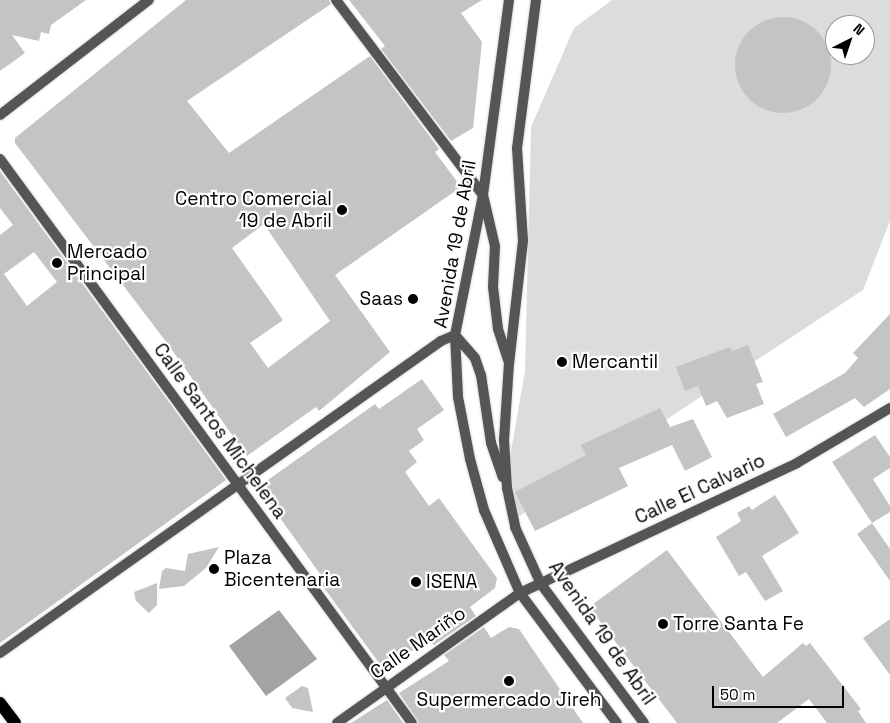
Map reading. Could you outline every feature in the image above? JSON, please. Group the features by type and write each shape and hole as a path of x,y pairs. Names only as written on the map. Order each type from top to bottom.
{"main road":[{"path":"0,703 15,723"}],"street":[{"path":"0,115 148,0"},
{"path":"336,0 483,194 495,246 493,287 498,329 509,363"},
{"name":"Avenida 19 de Abril","path":"509,0 483,194 455,335 458,398 470,459 484,510 520,593 617,723"},
{"name":"Avenida 19 de Abril","path":"536,0 517,148 523,241 509,363 504,440 507,488 515,527 541,584 644,723"},
{"name":"Calle Santos Michelena","path":"0,159 412,723"},
{"path":"0,653 441,341 455,335 476,358 481,375 491,443 507,488"},
{"name":"Calle El Calvario","path":"520,593 797,463 888,414"},
{"name":"Calle Mariño","path":"337,723 520,593"}],"shaded area":[{"path":"612,0 890,0 890,221 863,290 518,517 506,480 525,371 531,127 574,28"},
{"path":"279,610 317,659 266,696 229,646"}],"building":[{"path":"0,0 86,0 51,25 49,34 41,32 39,41 12,35 25,53 0,71"},
{"path":"186,0 329,0 331,4 187,101 229,153 370,56 439,149 435,152 461,187 335,275 390,352 319,411 316,407 247,456 167,343 15,143 15,138","holes":["264,224 330,321 268,368 250,343 283,320 232,248"]},
{"path":"349,0 482,0 461,13 482,42 473,128 451,141 381,49 385,46"},
{"path":"774,18 792,18 809,25 825,43 825,65 831,65 830,74 823,91 809,105 792,112 774,112 757,105 743,91 736,74 736,56 743,39 757,25"},
{"path":"0,171 226,480 0,643 0,235 13,225 0,208","holes":["34,252 57,282 27,306 4,274"]},
{"path":"890,314 890,389 864,407 855,398 786,437 773,414 845,373 858,358 853,353"},
{"path":"748,345 763,382 756,384 764,404 727,418 717,401 706,406 698,386 685,391 676,367 730,347 732,351"},
{"path":"422,379 444,410 417,429 424,440 409,451 417,462 405,472 429,506 439,498 497,578 495,588 470,607 476,616 434,645 428,639 385,671 321,584 325,581 258,487 375,404 379,409"},
{"path":"660,408 670,427 693,419 712,457 685,471 672,445 619,468 628,486 535,531 515,492 586,455 581,445"},
{"path":"875,435 890,457 890,468 873,479 890,506 890,512 872,523 832,462"},
{"path":"775,495 799,533 762,556 783,591 765,601 746,572 739,576 716,537 741,521 737,513 749,506 752,510"},
{"path":"872,523 890,549 890,581 857,534"},
{"path":"219,547 206,568 184,586 159,589 162,571 166,568 185,571 188,554"},
{"path":"667,550 763,677 803,643 806,646 810,643 861,709 858,711 866,723 827,723 809,699 777,723 677,723 589,607"},
{"path":"157,583 157,605 149,613 136,601 134,592"},
{"path":"890,619 890,675 863,638"},
{"name":"Supermercado Jireh","path":"484,627 491,638 509,627 519,629 583,723 419,723 399,693 449,661 444,655"},
{"path":"302,686 308,688 313,712 292,708 285,698"},
{"path":"387,700 403,723 351,723"}],"place":[{"name":"Centro Comercial 19 de Abril","path":"342,210"},
{"name":"Mercado Principal","path":"57,263"},
{"name":"Saas","path":"413,299"},
{"name":"Mercantil","path":"562,362"},
{"name":"Plaza Bicentenaria","path":"214,569"},
{"name":"ISENA","path":"416,582"},
{"name":"Torre Santa Fe","path":"663,624"},
{"name":"Supermercado Jireh","path":"509,681"}]}
